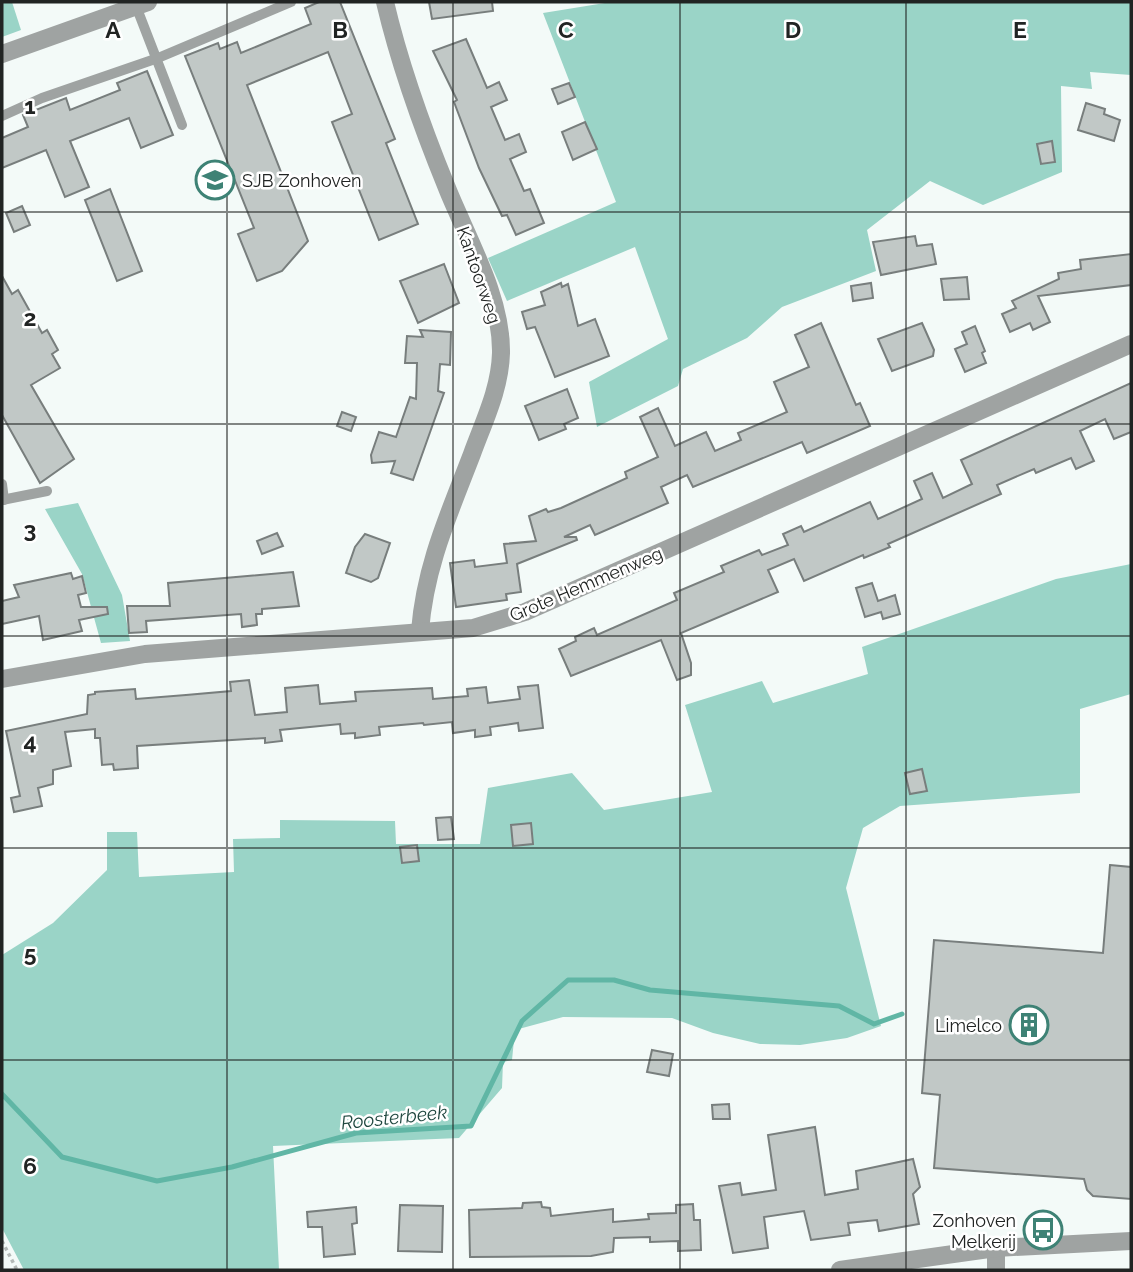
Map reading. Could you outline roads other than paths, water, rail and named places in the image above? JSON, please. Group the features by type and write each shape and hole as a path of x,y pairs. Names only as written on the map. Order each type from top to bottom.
{"street":[{"name":"Kantoorweg","path":"385,2 396,49 424,131 490,294 498,325 500,353 495,394 429,564 420,631"},
{"path":"2,54 142,4"},
{"name":"Grote Hemmenweg","path":"2,679 119,657 473,628 525,612 1131,344"},
{"path":"840,1270 996,1248 1131,1241"},
{"path":"996,1248 996,1270"}],"lane":[{"path":"2,116 158,58 291,2"},
{"path":"142,4 182,125"},
{"path":"2,484 3,500 47,491"}],"waterway":[{"name":"Roosterbeek","path":"2,1094 62,1157 157,1181 232,1167 356,1133 471,1126 522,1021 568,980 614,980 650,990 839,1006 874,1024 902,1014"}],"place":[{"name":"SJB Zonhoven","path":"215,180"},
{"name":"Limelco","path":"1029,1025"},
{"name":"Zonhoven Melkerij","path":"1043,1230"}]}
